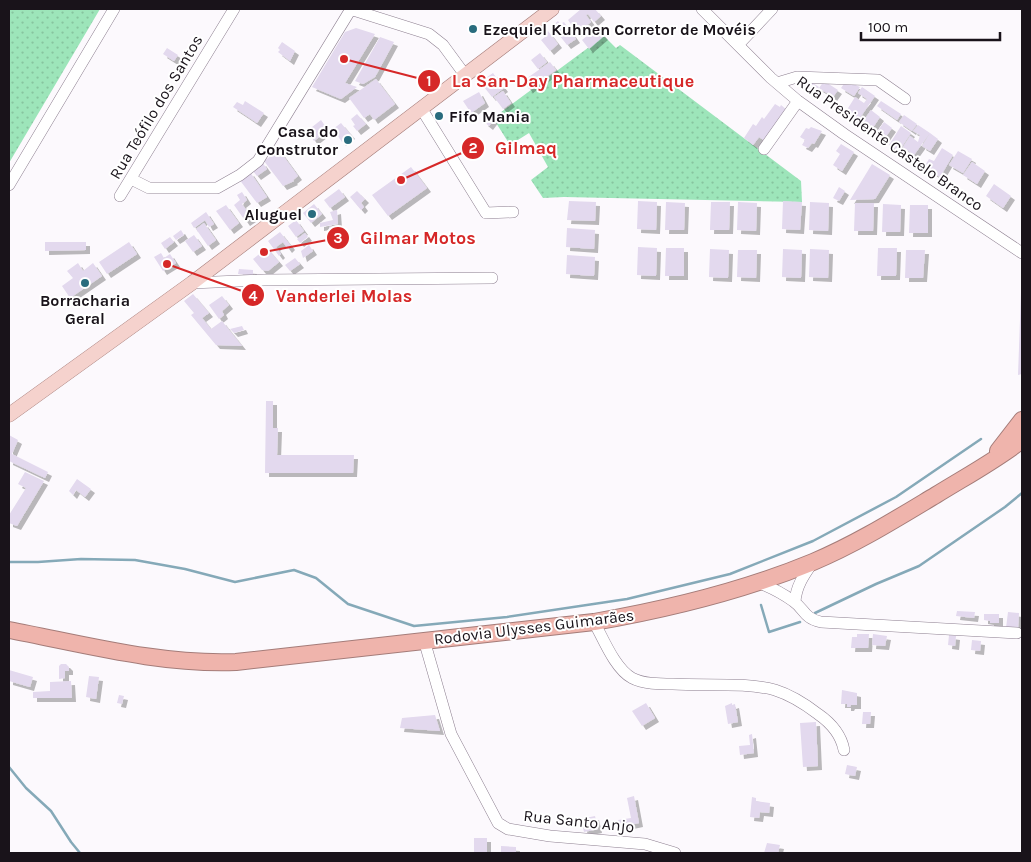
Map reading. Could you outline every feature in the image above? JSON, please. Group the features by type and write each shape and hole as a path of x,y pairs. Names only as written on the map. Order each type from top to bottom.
{"highway":[{"path":"989,463 1022,420"},
{"name":"Rodovia Ulysses Guimarães","path":"9,630 155,657 214,663 594,622 681,604 757,582 813,562 881,528 989,463 1022,440"},
{"path":"934,496 978,480 1022,452"}],"main road":[{"path":"9,415 192,283 552,9"}],"street":[{"path":"9,185 114,9"},
{"name":"Rua Teófilo dos Santos","path":"120,196 234,9"},
{"path":"131,178 149,188 216,188 251,168 258,161 351,9 429,34 442,45 465,75"},
{"name":"Rua Presidente Castelo Branco","path":"702,9 777,83 798,101 1022,254"},
{"path":"738,45 772,9"},
{"path":"777,83 797,77 878,80 905,98"},
{"path":"764,149 798,101"},
{"path":"421,108 486,213 513,212"},
{"path":"192,283 264,280 492,278"},
{"path":"795,602 796,591 800,582 813,562"},
{"path":"757,582 778,591 795,602 806,616 821,622 1017,634"},
{"path":"594,622 612,655 632,678 640,681 668,684 766,688 779,692 801,702 824,718 837,731 844,750"},
{"name":"Rua Santo Anjo","path":"424,640 451,734 498,823 508,829 550,836 648,845 675,853"}],"green space":[{"path":"9,9 100,9 9,163"},
{"path":"604,36 616,48 620,45 801,181 802,202 543,198 531,180 548,167 529,133 510,145 493,118"}],"building":[{"path":"581,9 595,9 601,16 594,22 588,14 586,15 591,22 577,33 568,20"},
{"path":"558,21 560,24 564,22 576,39 567,45 552,26"},
{"path":"356,28 375,34 345,83 357,87 341,99 312,87 345,32"},
{"path":"597,28 604,36 589,49 582,40"},
{"path":"548,31 558,44 550,51 541,40"},
{"path":"380,37 394,42 375,77 363,84 355,81"},
{"path":"282,42 295,51 290,61 278,52"},
{"path":"167,48 178,55 174,61 163,54"},
{"path":"540,53 547,62 538,69 531,60"},
{"path":"550,62 556,70 529,89 523,81"},
{"path":"493,73 504,88 492,97 480,82"},
{"path":"376,79 395,104 374,120 370,114 364,118 349,98"},
{"path":"808,80 819,87 814,94 803,87"},
{"path":"824,81 838,90 833,97 819,88"},
{"path":"846,81 860,87 854,96 841,88"},
{"path":"862,87 875,96 857,122 845,113 855,97 864,103 867,99 858,93"},
{"path":"503,91 511,103 503,109 494,97"},
{"path":"479,92 485,103 471,113 463,101"},
{"path":"245,101 264,113 257,123 233,107 237,102 243,105"},
{"path":"881,101 901,114 897,120 877,106"},
{"path":"775,104 780,107 781,105 787,110 765,141 759,137 753,145 744,138 753,124 756,126 762,117 764,119"},
{"path":"871,110 880,117 872,129 862,123"},
{"path":"357,114 366,124 357,131 351,119"},
{"path":"490,114 495,118 489,126 484,122"},
{"path":"904,115 917,124 912,131 899,122"},
{"path":"321,120 328,130 314,141 307,131"},
{"path":"884,122 892,128 885,138 877,132"},
{"path":"341,123 351,135 342,142 333,129"},
{"path":"918,125 930,133 914,155 903,147 910,136 918,142 920,135 913,131"},
{"path":"901,126 911,133 899,151 889,145"},
{"path":"811,127 822,131 814,144 812,143 808,148 802,145 805,140 800,137 806,128 809,129"},
{"path":"930,133 938,139 930,151 922,146"},
{"path":"841,144 854,152 842,171 833,165 840,154 836,151"},
{"path":"942,148 953,155 940,177 924,167 929,159 934,161"},
{"path":"279,150 298,176 294,181 283,186 264,161"},
{"path":"958,151 972,159 963,173 949,165"},
{"path":"262,162 267,169 257,176 252,170"},
{"path":"972,162 985,171 977,184 963,175"},
{"path":"872,164 890,175 875,199 850,200"},
{"path":"411,167 427,188 388,216 372,195"},
{"path":"250,172 267,197 257,203 239,179"},
{"path":"994,184 1011,196 1003,208 986,196"},
{"path":"839,187 845,191 839,201 833,198"},
{"path":"339,189 345,197 330,208 324,200"},
{"path":"357,191 365,199 361,203 364,207 361,210 350,197"},
{"path":"242,192 247,200 242,204 252,218 246,222 234,205 240,200 237,195"},
{"path":"569,201 596,202 595,221 567,220"},
{"path":"638,201 657,202 656,230 637,229"},
{"path":"783,201 802,202 800,230 782,229"},
{"path":"666,202 685,203 684,230 665,230"},
{"path":"711,202 730,202 729,230 710,230"},
{"path":"738,202 757,203 756,231 737,230"},
{"path":"810,202 829,203 828,231 809,230"},
{"path":"855,203 874,203 873,231 854,231"},
{"name":"Aluguel","path":"314,204 322,214 311,223 303,213"},
{"path":"883,204 901,205 900,232 882,232"},
{"path":"226,205 239,223 230,230 216,211"},
{"path":"910,205 928,205 928,233 909,233"},
{"path":"337,210 338,224 320,227 320,223 333,220 330,212"},
{"path":"206,212 214,224 209,227 205,220 194,228 191,223"},
{"path":"296,220 304,231 296,237 288,226"},
{"path":"204,223 216,240 208,246 196,229"},
{"path":"340,226 341,233 330,234 329,227"},
{"path":"567,228 595,230 594,249 566,247"},
{"path":"181,230 184,235 176,240 173,236"},
{"path":"280,232 291,246 288,249 283,242 276,247 281,254 279,256 268,241"},
{"path":"305,233 308,237 300,243 297,239"},
{"path":"194,235 202,246 193,252 185,241"},
{"path":"170,237 174,242 165,249 161,243"},
{"path":"45,242 86,242 86,250 45,251"},
{"path":"129,242 137,254 107,274 99,262"},
{"path":"309,245 313,251 303,258 301,251"},
{"path":"638,247 657,248 656,276 637,275"},
{"path":"267,248 279,262 268,271 262,270 253,259"},
{"path":"666,248 684,248 684,276 665,276"},
{"path":"878,248 897,248 896,276 877,276"},
{"path":"710,249 729,250 728,278 709,277"},
{"path":"783,249 802,250 801,278 782,277"},
{"path":"810,249 829,250 828,278 809,277"},
{"path":"738,250 757,250 756,278 737,277"},
{"path":"906,250 925,250 923,278 905,278"},
{"path":"161,253 164,258 170,254 176,263 163,271 154,257"},
{"path":"567,255 595,257 594,276 566,274"},
{"path":"295,258 300,264 290,271 285,265"},
{"path":"78,263 83,271 93,263 102,276 70,298 62,286 73,278 67,271"},
{"path":"239,269 253,270 253,275 238,274"},
{"path":"1021,292 1022,374 1018,375"},
{"path":"193,294 209,313 202,318 211,329 222,321 242,346 216,345 191,315 194,313 184,301"},
{"path":"222,296 229,305 222,311 224,315 219,319 209,305"},
{"path":"242,326 244,330 234,333 230,329"},
{"path":"266,401 273,401 273,428 278,428 277,455 354,455 353,473 265,473"},
{"path":"9,435 18,440 12,454 48,472 45,478 9,461"},
{"path":"25,472 44,481 17,526 9,523 9,515 26,488 18,484"},
{"path":"77,479 91,489 85,497 76,490 73,495 69,491"},
{"path":"957,611 975,612 974,618 956,616"},
{"path":"1008,612 1019,613 1018,629 1006,628"},
{"path":"984,614 999,614 999,623 990,623 990,621 984,620"},
{"path":"857,634 869,634 868,648 851,648 852,637 857,637"},
{"path":"873,634 887,636 885,646 872,645"},
{"path":"949,635 956,636 955,646 948,645"},
{"path":"972,640 981,641 980,651 971,650"},
{"path":"66,664 69,667 69,671 65,671 65,678 59,679 59,666"},
{"path":"9,670 33,677 30,687 9,681"},
{"path":"89,676 99,677 96,699 86,697"},
{"path":"71,681 72,698 33,698 33,692 50,691 50,682"},
{"path":"842,690 857,693 857,705 847,707 847,704 841,704"},
{"path":"119,695 124,696 122,704 117,703"},
{"path":"646,703 655,718 642,726 632,711"},
{"path":"732,703 732,705 735,704 738,722 728,724 725,706"},
{"path":"863,712 871,712 870,724 862,724"},
{"path":"435,715 440,731 400,728 402,718"},
{"path":"816,722 818,766 803,767 800,723"},
{"path":"752,734 754,753 740,755 739,746 750,745 749,735"},
{"path":"847,765 857,767 855,776 845,774"},
{"path":"634,796 639,823 620,827 618,820 631,818 627,798"},
{"path":"752,797 756,798 756,801 770,803 769,813 760,812 759,818 750,817"},
{"path":"595,816 598,829 584,832 581,819"},
{"path":"474,838 487,838 487,853 474,853"},
{"path":"767,843 780,845 778,853 764,853"},
{"path":"501,846 516,847 516,853 501,853"}],"waterway":[{"path":"9,562 81,559 135,560 185,569 235,582 294,570 316,578 348,604 414,626 507,617 627,599 730,574 813,541 896,497 981,439"},
{"path":"815,613 919,566 1005,507 1022,493"},
{"path":"761,605 769,632 800,622"},
{"path":"9,767 26,788 51,811 80,853"}],"place":[{"name":"Ezequiel Kuhnen Corretor de Movéis","path":"473,29"},
{"name":"La San-Day Pharmaceutique","path":"344,59"},
{"name":"Fifo Mania","path":"439,116"},
{"name":"Casa do Construtor","path":"348,140"},
{"name":"Gilmaq","path":"401,180"},
{"name":"Aluguel","path":"312,214"},
{"name":"Gilmar Motos","path":"264,252"},
{"name":"Vanderlei Molas","path":"167,264"},
{"name":"Borracharia Geral","path":"85,283"}]}
